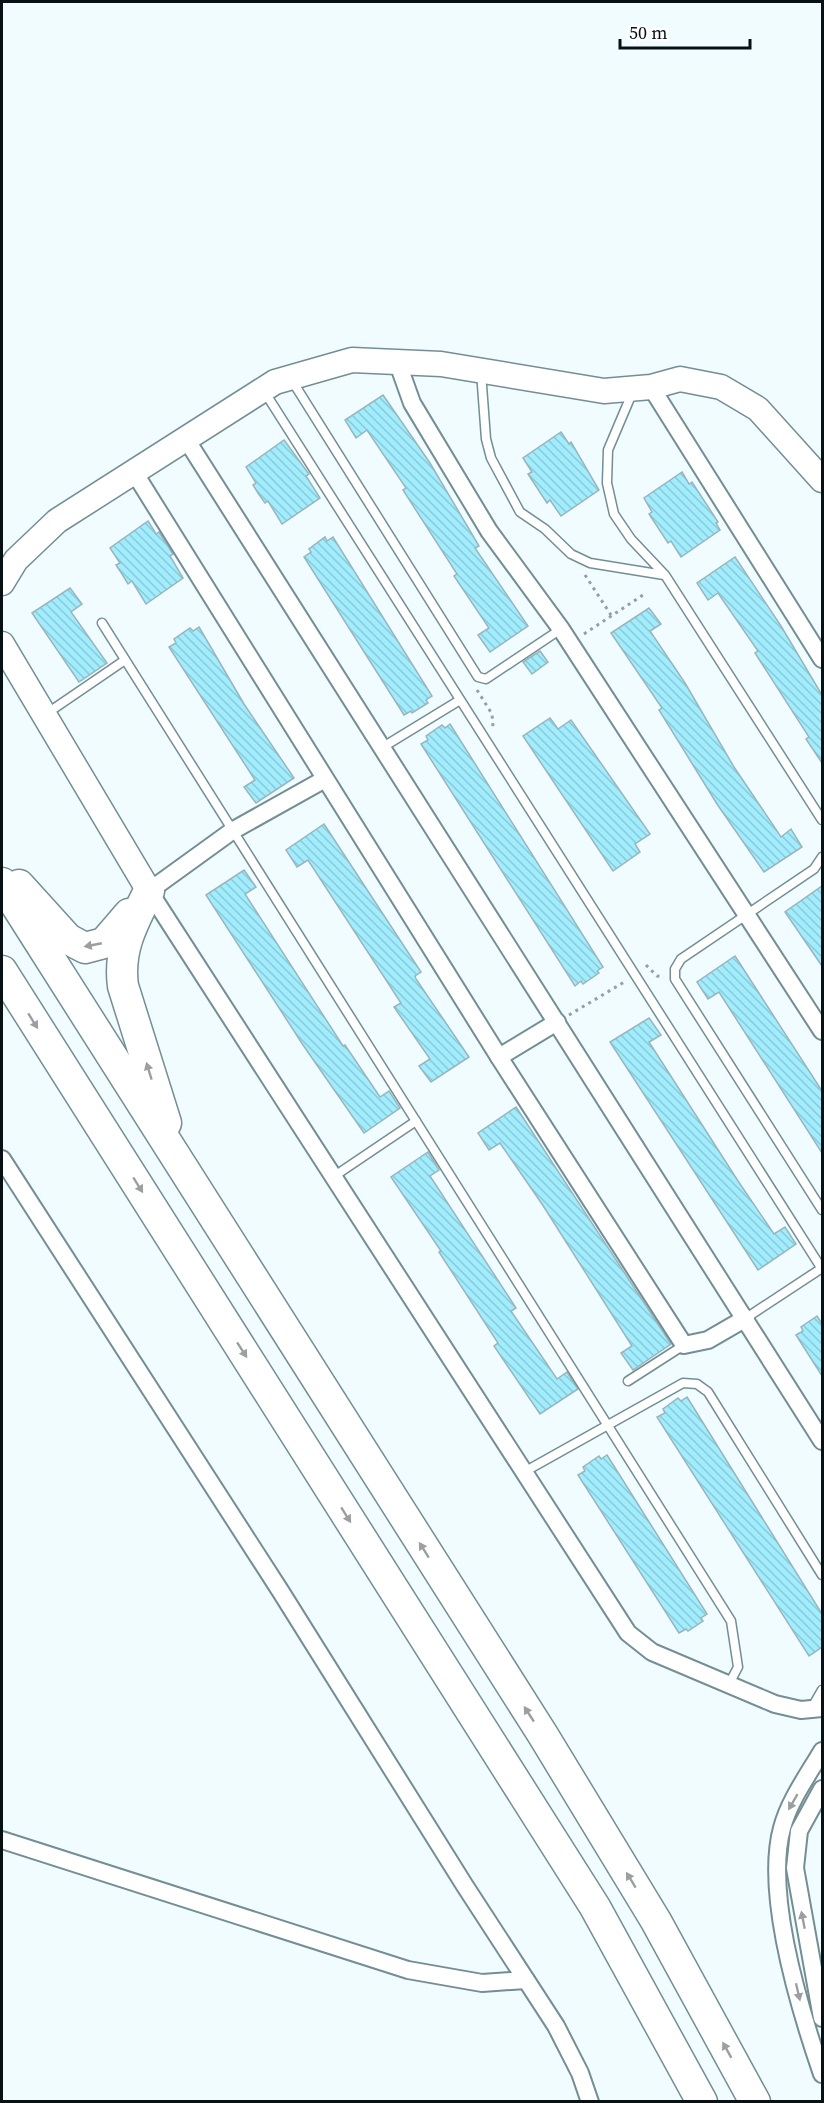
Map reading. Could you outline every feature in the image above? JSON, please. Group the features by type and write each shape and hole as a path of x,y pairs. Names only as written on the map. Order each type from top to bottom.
{"highway":[{"path":"2,867 69,939 85,948 104,943 149,891"},
{"path":"2,883 555,1755 656,1921 755,2102"},
{"path":"149,891 126,938 120,965 123,986 180,1166"},
{"path":"2,972 595,1907 702,2102"}],"street":[{"path":"2,583 16,560 57,521 263,390 290,377 352,360 441,364 604,391 642,387 680,378 721,387 758,410 822,480"},
{"path":"397,361 412,403 483,521 566,636 822,1031"},
{"path":"642,387 822,659"},
{"path":"186,439 822,1441"},
{"path":"134,472 499,1057 684,1345 708,1340 746,1318"},
{"path":"2,644 149,891 635,1641 652,1652 776,1704 814,1711"},
{"path":"149,891 232,831 325,779"},
{"path":"499,1057 557,1022"},
{"path":"2,1159 556,2025 580,2073 590,2102"},
{"path":"822,1751 787,1812 777,1860 779,1889 792,1969 822,2074"},
{"path":"822,1789 804,1818 799,1831 795,1868 822,2018"},
{"path":"2,1840 408,1970 482,1983 526,1980"}],"lane":[{"path":"481,370 486,439 491,458 520,512 545,529 571,554 590,563 665,575"},
{"path":"290,377 478,677 486,679 566,636"},
{"path":"642,387 608,450 607,483 614,514 631,539 665,575 822,820"},
{"path":"263,390 822,1269 746,1318"},
{"path":"102,623 731,1621 738,1667 729,1684"},
{"path":"45,714 125,660"},
{"path":"382,747 460,700"},
{"path":"822,857 814,869 681,959 675,969 675,979 822,1210"},
{"path":"333,1177 416,1121"},
{"path":"628,1381 684,1345"},
{"path":"524,1472 683,1383 703,1387 822,1575"},
{"path":"814,1711 815,1699 822,1690"}],"path":[{"path":"571,554 612,615"},
{"path":"566,636 612,615 643,594"},
{"path":"478,677 477,692 492,714 493,733 485,740"},
{"path":"622,956 632,952 657,976 675,979"},
{"path":"557,1022 635,976"}],"building":[{"path":"383,395 430,463 479,546 475,548 528,626 490,652 478,635 489,628 454,576 457,574 403,490 406,488 367,430 356,438 345,420"},
{"path":"561,432 569,444 571,442 599,490 561,516 550,500 547,503 528,474 532,472 523,458"},
{"path":"284,440 309,474 306,476 320,498 282,524 268,501 265,503 258,493 253,485 256,483 246,467"},
{"path":"682,472 689,484 692,482 718,522 716,523 720,530 681,557 671,541 668,543 649,514 652,512 644,498"},
{"path":"148,521 156,534 159,532 173,554 170,556 183,578 146,604 132,581 128,584 116,565 120,563 110,548"},
{"path":"325,537 327,541 333,537 432,696 426,700 428,703 412,713 411,711 404,715 304,557 311,552 309,549"},
{"path":"735,557 781,626 822,695 822,763 806,739 809,737 755,653 758,651 718,593 708,600 697,583"},
{"path":"70,588 82,604 71,612 107,663 79,682 32,613"},
{"path":"649,608 661,624 650,631 685,683 734,767 781,837 791,829 802,847 764,872 717,804 659,710 662,708 611,633"},
{"path":"199,627 244,704 294,778 256,803 244,787 255,780 169,647 176,643 174,639 190,628 193,631"},
{"path":"540,651 548,662 532,674 523,662"},
{"path":"550,718 558,729 571,720 650,834 635,844 640,852 613,871 523,736"},
{"path":"450,724 603,967 597,971 599,973 583,984 581,981 575,986 421,744 428,740 426,736 442,725 445,728"},
{"path":"324,824 421,972 415,976 416,979 469,1057 431,1082 419,1066 430,1059 394,1007 401,1003 308,860 297,867 286,850"},
{"path":"244,870 256,887 245,894 343,1046 345,1045 380,1097 389,1091 400,1108 364,1133 303,1045 206,895"},
{"path":"822,886 822,966 785,912"},
{"path":"735,956 822,1091 822,1153 719,992 708,999 697,982"},
{"path":"649,1018 661,1035 649,1042 738,1181 774,1234 785,1227 796,1244 758,1270 610,1042"},
{"path":"516,1107 671,1344 633,1370 621,1353 632,1346 542,1204 500,1143 489,1150 478,1133"},
{"path":"428,1152 439,1170 430,1176 516,1308 511,1311 557,1379 567,1372 578,1389 540,1414 494,1346 498,1343 439,1252 441,1251 391,1177"},
{"path":"817,1316 822,1324 822,1376 796,1335 803,1331 801,1327"},
{"path":"687,1397 822,1614 822,1647 809,1656 657,1417 665,1413 663,1409 678,1398 681,1401"},
{"path":"607,1455 707,1614 701,1618 703,1621 688,1631 686,1629 679,1633 578,1475 585,1471 583,1467 599,1456 601,1459"}]}
